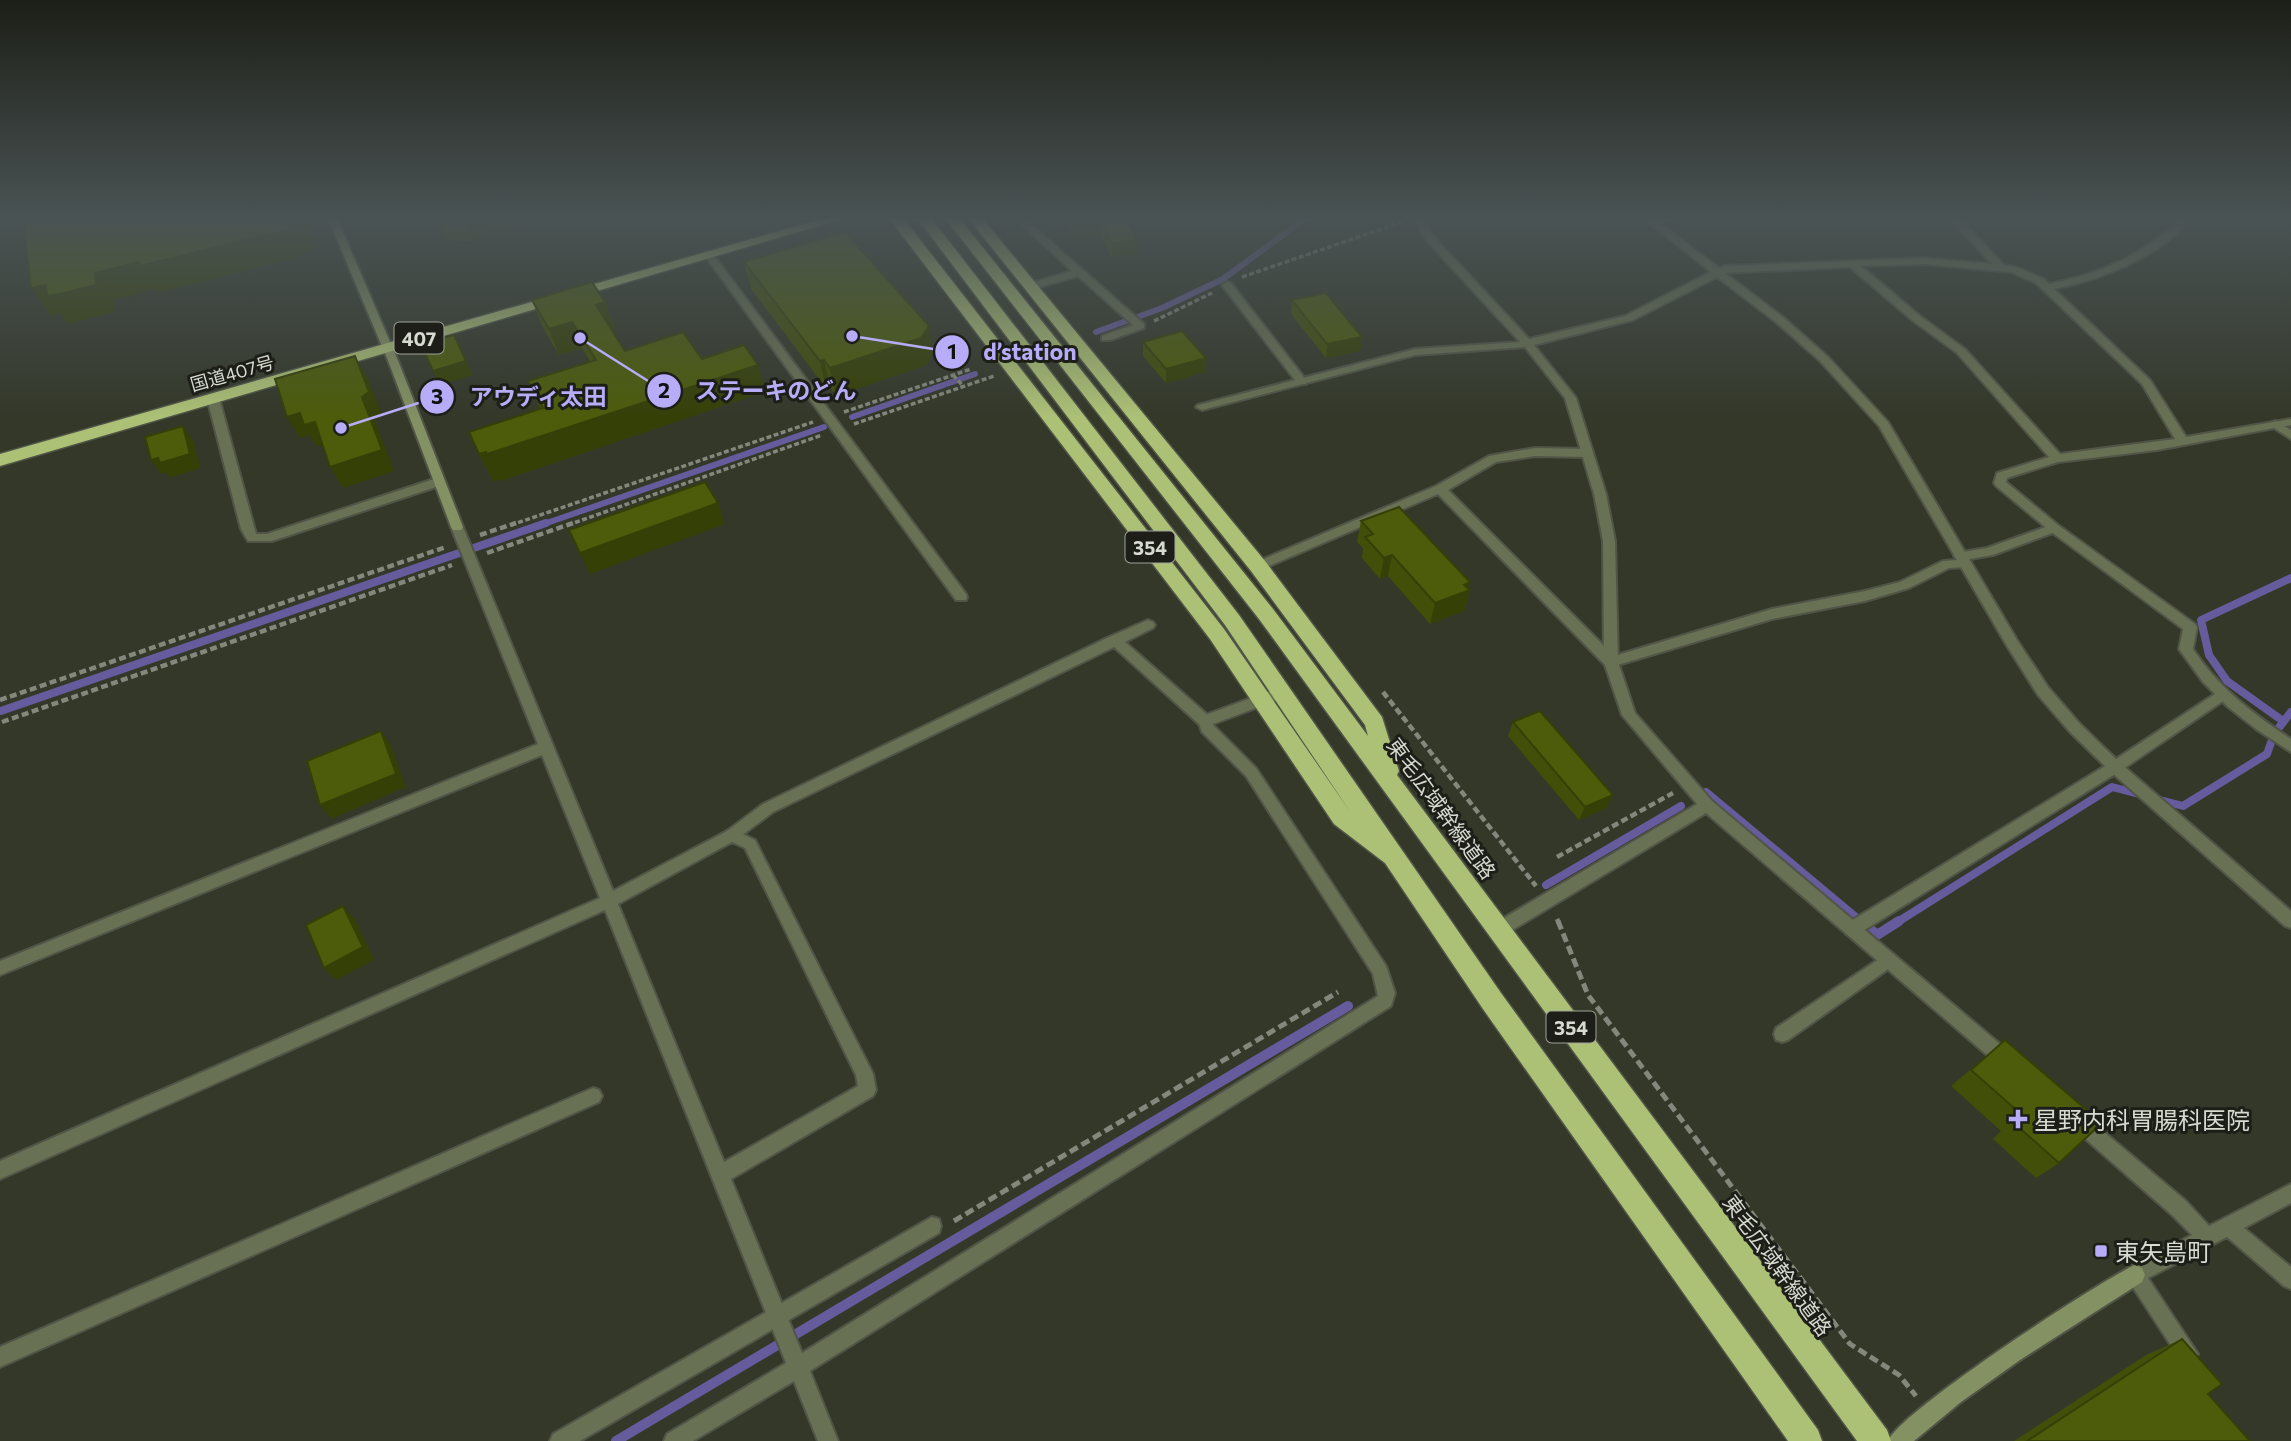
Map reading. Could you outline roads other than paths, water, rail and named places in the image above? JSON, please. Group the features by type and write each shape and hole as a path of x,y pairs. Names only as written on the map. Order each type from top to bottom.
{"highway":[{"name":"国道407号","path":"0,460 602,285"},
{"name":"354","path":"949,285 1217,634 1273,695"},
{"name":"東毛広域幹線道路","path":"999,285 1232,620 1273,695 1406,871 1492,1001 1807,1441"},
{"name":"東毛広域幹線道路","path":"1005,285 1266,614 1876,1441"},
{"name":"354","path":"1032,286 1258,566 1375,723 1392,784"}],"street":[{"path":"360,285 828,1441"},
{"path":"732,285 961,597"},
{"path":"1094,285 1140,326 1106,338"},
{"path":"1227,285 1302,382"},
{"path":"1473,285 1527,343 1570,398 1600,494 1609,541 1611,662 1629,715 1707,806 2023,1075"},
{"path":"1202,407 1415,352 1527,343 1552,334 1629,318 1691,285"},
{"path":"1733,285 1807,343 1884,424 2043,691 2075,728 2115,767 2291,921"},
{"path":"1878,285 1961,351 2057,458"},
{"path":"2046,285 2146,382 2181,439"},
{"path":"2049,287 2055,285"},
{"path":"213,398 247,529 252,538 268,538 438,482"},
{"path":"2291,422 2181,439 2157,446 2057,458 2001,476 2000,483 2054,528 2190,627 2186,649 2199,671 2221,695 2291,746"},
{"path":"2275,424 2291,435"},
{"path":"1258,566 1440,489 1493,460 1515,454 1586,453"},
{"path":"1440,489 1611,662"},
{"path":"1611,662 1772,614 1865,596 1904,585 1947,564 2054,528"},
{"path":"0,1171 611,900 732,835 768,808 1148,625"},
{"path":"674,1441 798,1367 1385,1001 1387,993 1380,971 1251,772 1208,728 1205,721 1114,640"},
{"path":"1205,721 1273,695"},
{"path":"1852,929 2115,767 2221,695"},
{"path":"0,968 546,747"},
{"path":"1499,930 1707,806"},
{"path":"720,1174 867,1090 864,1074 750,844 732,835"},
{"path":"1782,1034 1888,960"},
{"path":"0,1357 593,1096"},
{"path":"2065,1111 2179,1208 2205,1235"},
{"path":"1898,1441 1930,1413 2045,1331 2205,1235 2291,1193"},
{"path":"2227,1225 2291,1279"},
{"path":"560,1441 932,1226"},
{"path":"2135,1275 2196,1368"}],"waterway":[{"path":"1096,332 1162,308 1210,285"},
{"path":"852,417 975,374"},
{"path":"541,525 824,427"},
{"path":"1,711 546,523"},
{"path":"2283,721 2227,681 2209,655 2201,620 2291,578"},
{"path":"2156,799 2183,806 2267,754 2274,734 2291,712"},
{"path":"1896,923 2112,787 2143,795"},
{"path":"1706,792 1863,923"},
{"path":"1546,885 1681,806"},
{"path":"1861,921 1877,935 1899,921"},
{"path":"616,1441 1348,1006"}],"place":[{"name":"d’station","path":"852,336"},
{"name":"ステーキのどん","path":"580,338"},
{"name":"アウディ太田","path":"341,428"},
{"name":"星野内科胃腸科医院","path":"2018,1119"},
{"name":"東矢島町","path":"2101,1251"}]}
